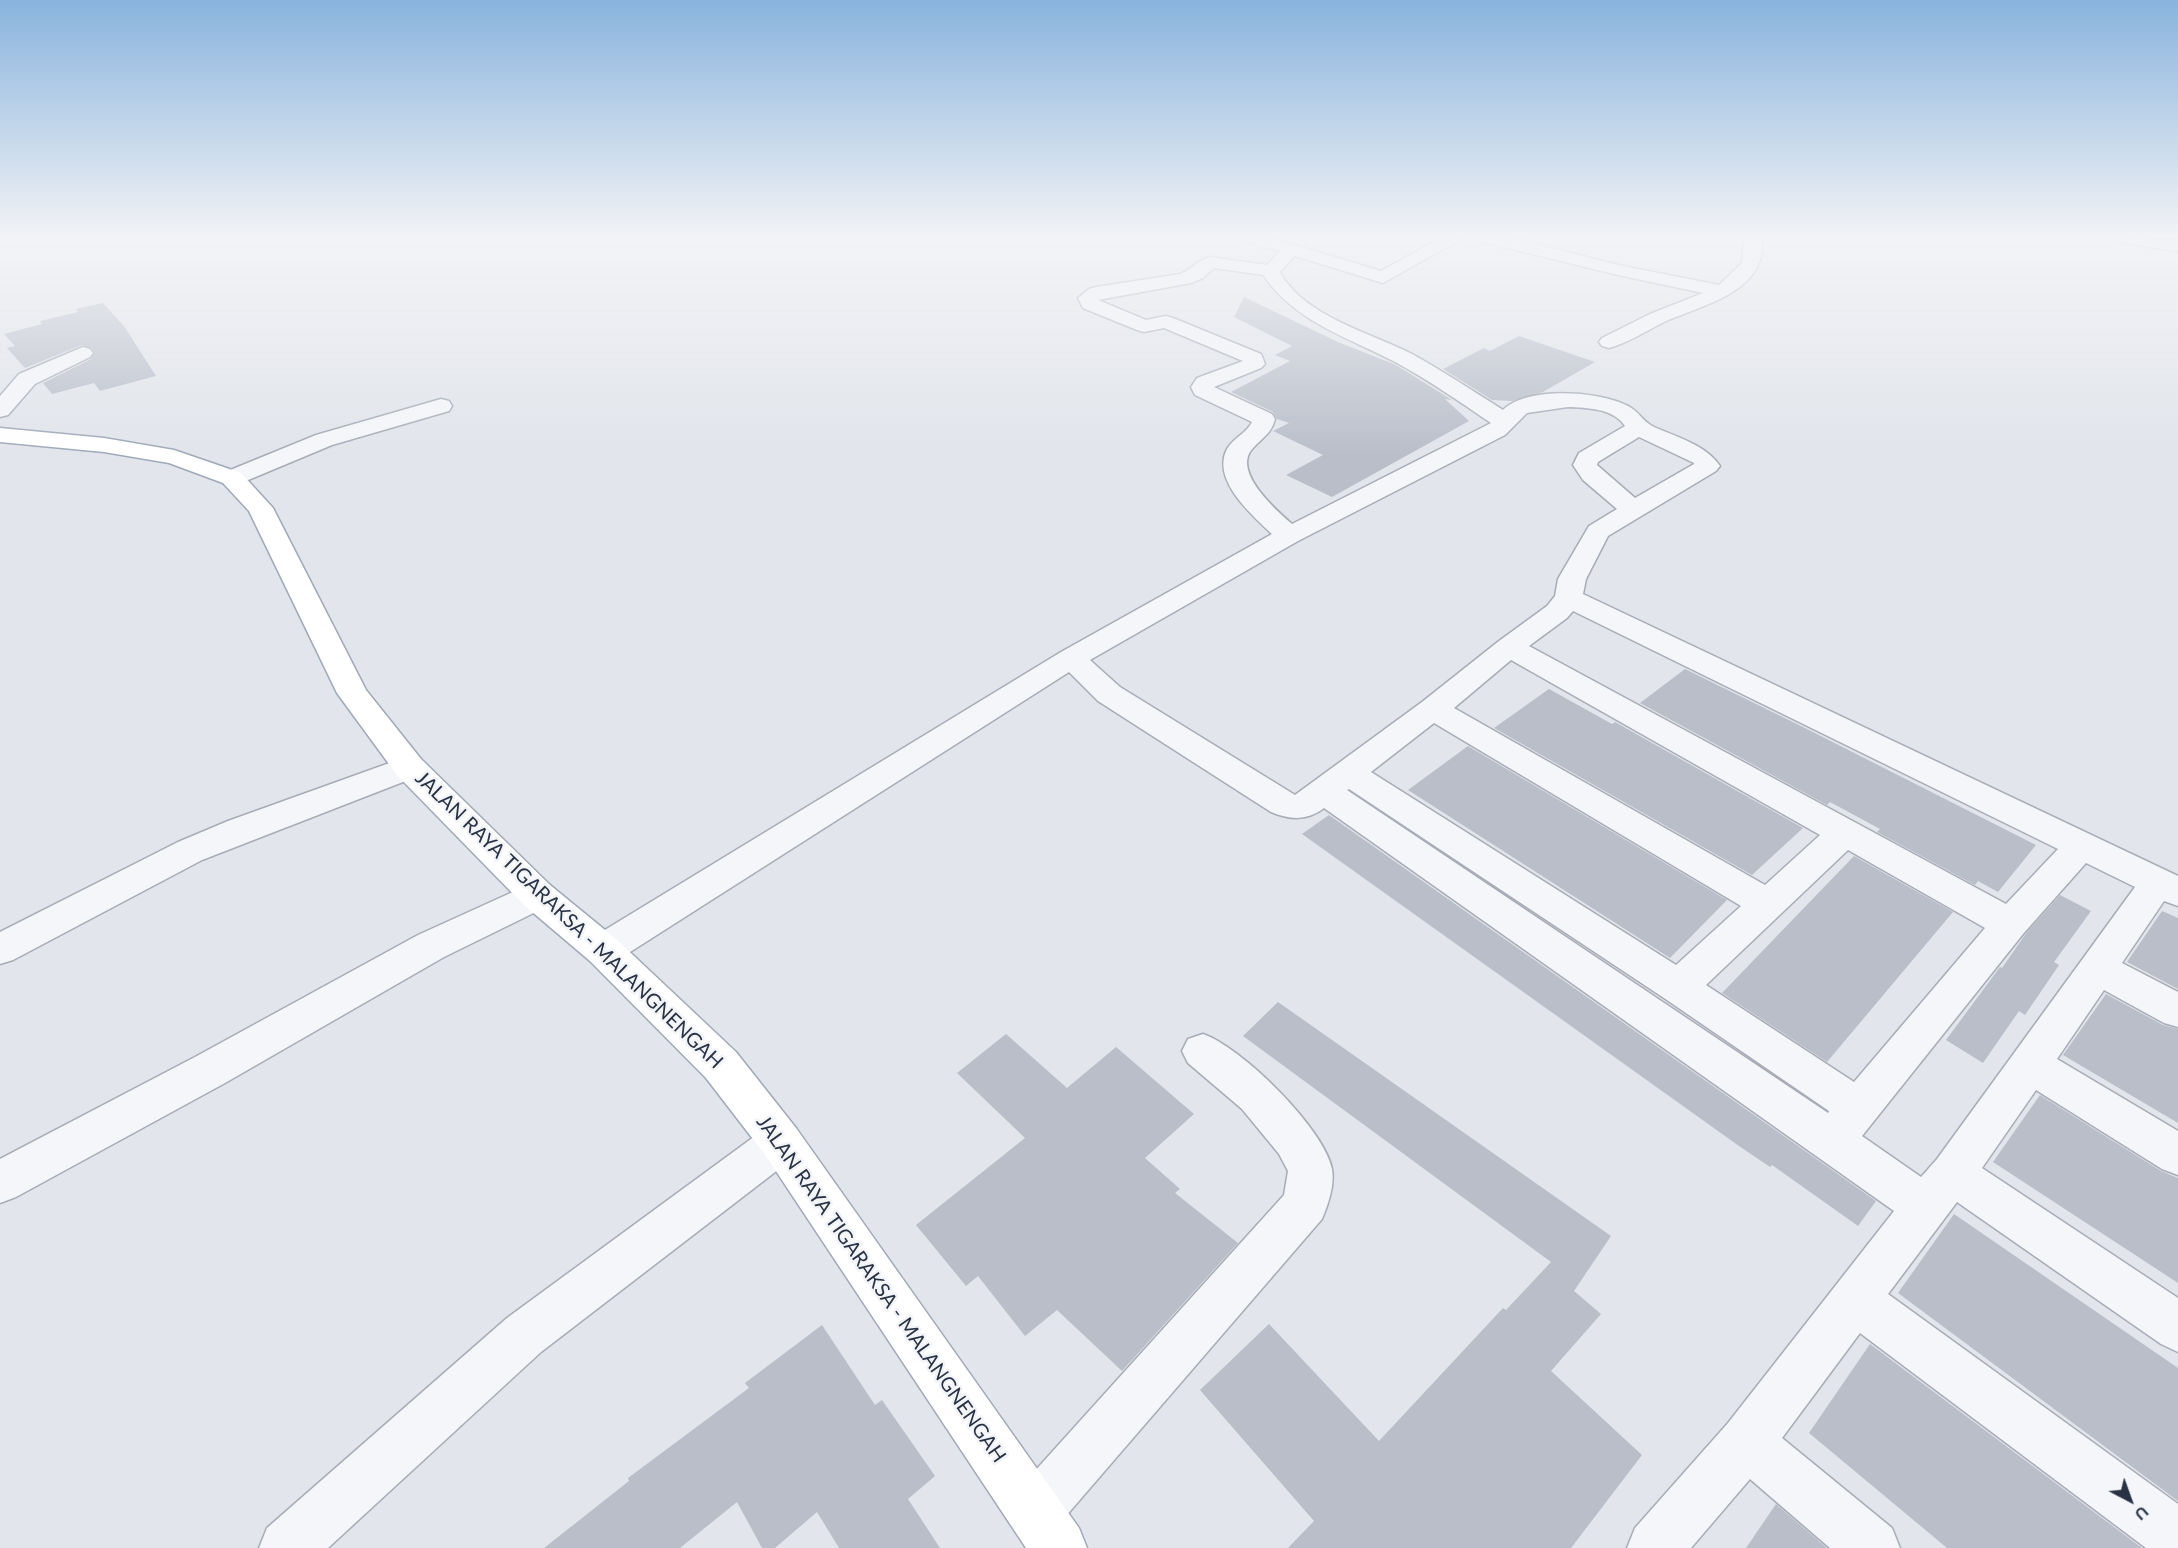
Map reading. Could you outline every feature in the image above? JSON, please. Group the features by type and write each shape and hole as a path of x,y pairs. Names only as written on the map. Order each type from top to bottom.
{"main road":[{"name":"JALAN RAYA TIGARAKSA - MALANGNENGAH","path":"0,435 104,445 174,458 232,478 260,508 352,693 409,767 537,895 603,950 721,1065 781,1142 1047,1530"}],"street":[{"path":"1101,310 1144,326 1166,322 1254,358 1254,364 1206,383 1202,387 1203,390 1264,419 1263,427 1239,448 1235,462 1242,485 1259,508 1289,535"},
{"path":"1304,310 1337,329 1403,358 1505,422"},
{"path":"1609,342 1676,310"},
{"path":"0,410 27,379 83,352"},
{"path":"603,950 1071,658 1289,535 1497,430 1521,407 1539,402 1593,400 1630,415 1638,428 1702,458 1708,466 1598,531 1572,579 1569,598 1557,612 1509,647 1433,709 1303,806 1289,807 1109,694 1071,658"},
{"path":"232,478 324,440 441,406"},
{"path":"1633,509 1592,475 1585,465 1587,458 1638,428"},
{"path":"1569,598 2168,887 2098,968 1939,1191 1747,1442 1655,1548"},
{"path":"1509,647 2010,924"},
{"path":"1433,709 1768,904"},
{"path":"0,949 190,851 409,767"},
{"path":"1334,781 1678,987 1845,1124"},
{"path":"1334,781 1845,1124 1939,1191 2178,1327"},
{"path":"1678,987 1844,833"},
{"path":"1845,1124 2010,924 2083,844"},
{"path":"0,1182 210,1070 431,946 537,895"},
{"path":"2098,968 2178,1011"},
{"path":"1047,1530 1306,1204 1310,1170 1294,1140 1257,1096 1203,1051"},
{"path":"2030,1064 2178,1155"},
{"path":"287,1548 525,1335 781,1142"},
{"path":"1856,1300 2178,1538"},
{"path":"1747,1442 1872,1548"}],"building":[{"path":"77,310 110,310 124,326 156,376 100,391 94,383 52,394 43,383 91,359 95,353 92,348 82,345 25,368 7,348 15,346 4,334 42,324 40,321 78,312"},
{"path":"1237,310 1272,310 1338,342 1396,365 1452,400 1445,399 1469,421 1332,497 1286,475 1323,455 1273,431 1289,423 1277,419 1273,412 1231,392 1290,361 1275,355 1292,346 1234,317"},
{"path":"1519,336 1595,362 1543,392 1512,401 1492,400 1443,369 1484,348 1490,351"},
{"path":"1685,669 2036,845 1998,892 1978,881 1975,885 1877,832 1880,829 1830,802 1827,805 1640,703"},
{"path":"1549,689 1612,724 1615,722 1803,828 1752,875 1494,728"},
{"path":"1468,746 1727,900 1670,958 1408,790"},
{"path":"1329,815 1876,1201 1858,1226 1772,1165 1770,1167 1739,1146 1302,834"},
{"path":"1854,856 1953,912 1827,1062 1722,993"},
{"path":"2060,895 2091,911 2054,962 2059,965 2025,1015 2019,1011 1983,1063 1946,1040 2027,932"},
{"path":"2162,911 2178,918 2178,989 2127,962"},
{"path":"2106,994 2163,1025 2178,1029 2178,1123 2063,1055"},
{"path":"1278,1002 1611,1236 1574,1291 1601,1314 1551,1371 1642,1455 1571,1548 1288,1548 1314,1521 1200,1390 1269,1324 1379,1441 1503,1308 1506,1310 1551,1262 1243,1036"},
{"path":"1006,1034 1067,1088 1116,1047 1194,1114 1145,1158 1180,1189 1175,1193 1238,1243 1122,1371 1057,1310 1025,1336 978,1276 966,1286 916,1225 1025,1138 957,1073"},
{"path":"2040,1095 2161,1171 2178,1178 2178,1283 1993,1162"},
{"path":"1954,1214 2178,1368 2178,1501 1898,1293"},
{"path":"822,1325 875,1405 882,1400 935,1476 908,1499 940,1548 839,1548 817,1512 775,1548 762,1548 737,1502 680,1548 544,1548 629,1481 628,1478 749,1388 745,1383"},
{"path":"1870,1344 2142,1548 1947,1548 1809,1433"},
{"path":"1776,1504 1827,1548 1746,1548"}]}
